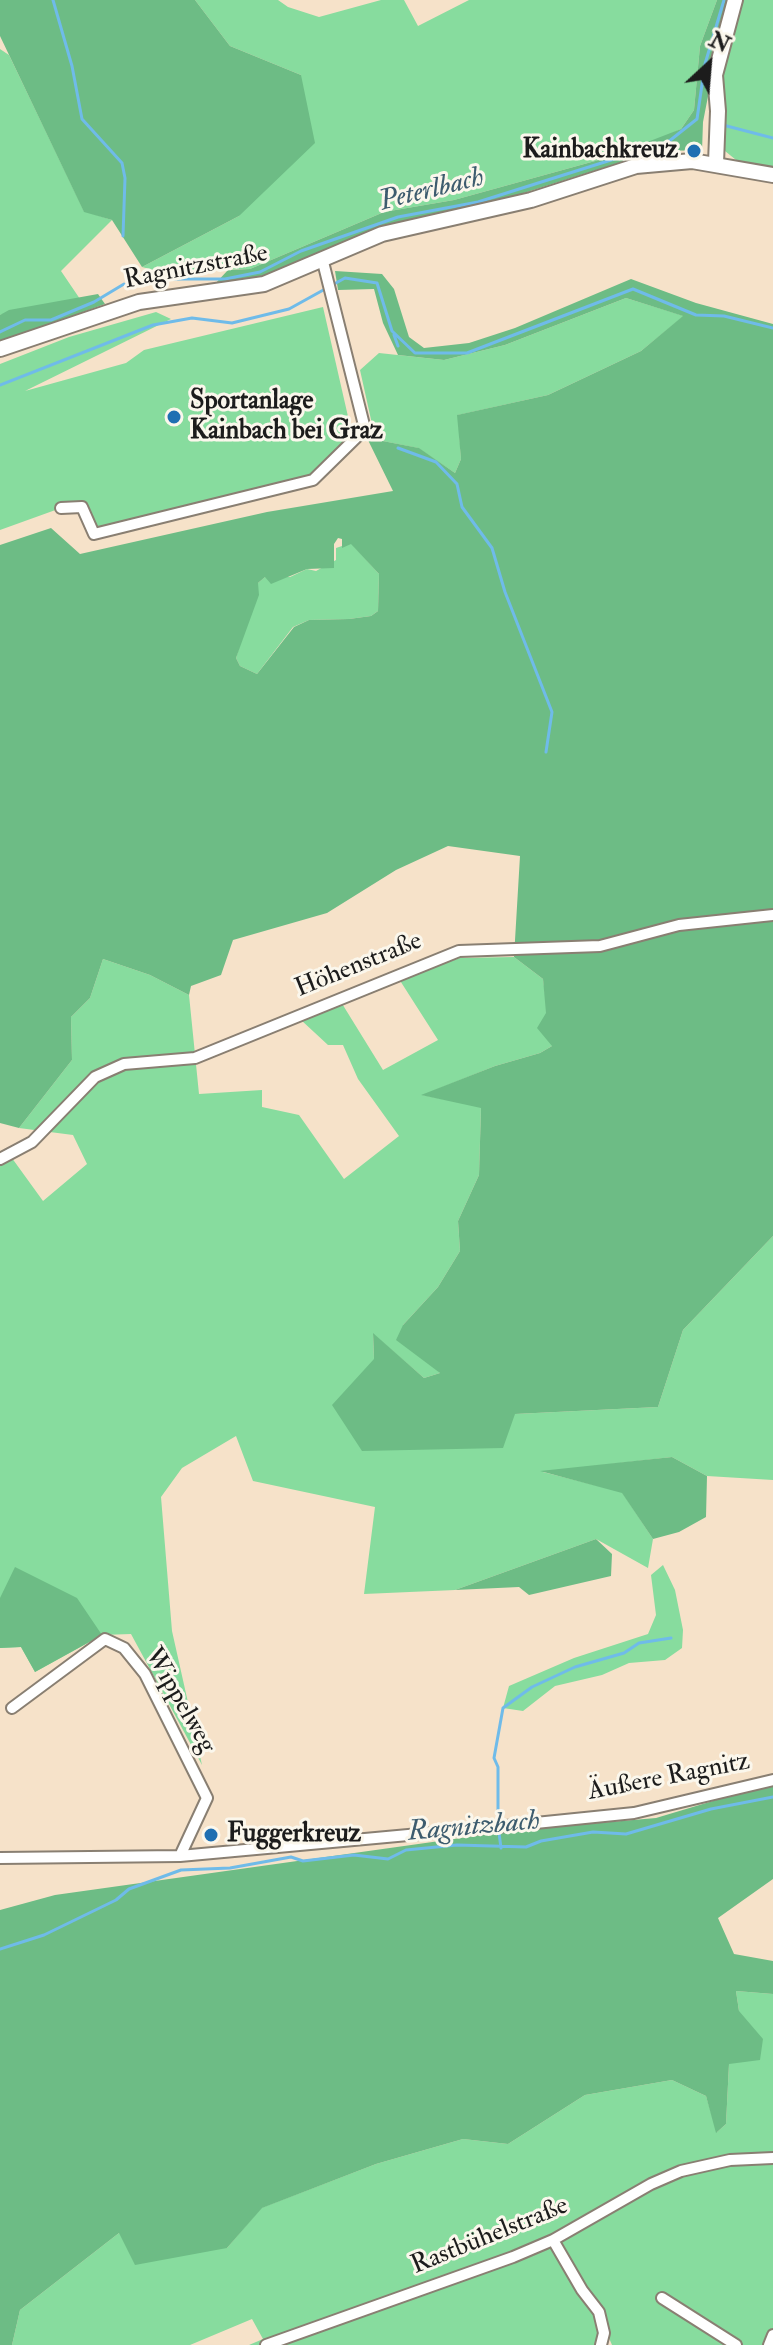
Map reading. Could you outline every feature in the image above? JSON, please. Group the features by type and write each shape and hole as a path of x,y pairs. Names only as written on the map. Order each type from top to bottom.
{"main road":[{"path":"716,163 715,75 735,0"},
{"name":"Ragnitzstraße","path":"0,349 139,302 264,284 382,234 531,200 636,166 667,162 716,163 773,175"}],"street":[{"path":"61,508 82,507 94,534 313,480 365,429 322,258"},
{"name":"Höhenstraße","path":"0,1159 32,1142 95,1077 105,1072 124,1064 195,1058 459,951 600,946 679,925 773,915"},
{"name":"Wippelweg","path":"12,1708 105,1639 124,1648 145,1674 207,1798 180,1856"},
{"name":"Äußere Ragnitz","path":"0,1858 180,1856 634,1813 773,1780"},
{"name":"Rastbühelstraße","path":"266,2345 461,2278 553,2240 651,2184 681,2171 730,2160 773,2158"},
{"path":"553,2240 582,2290 599,2312 604,2333 601,2345"},
{"path":"662,2298 736,2345"},
{"path":"769,2345 773,2335"}],"green space":[{"path":"0,0 195,0 230,46 301,75 315,143 239,216 142,267 112,220 84,212 0,36"},
{"path":"195,0 278,0 288,7 319,17 381,0 404,0 418,26 469,0 717,0 700,46 694,110 681,129 606,158 454,200 384,212 250,269 157,271 142,267 239,216 301,75 230,46"},
{"path":"717,0 733,0 718,45 703,122 702,151 659,150 505,199 388,225 266,275 214,285 228,270 250,269 384,212 454,200 606,158 681,129 694,110 700,46"},
{"path":"733,0 773,0 773,171 741,164 725,151 718,45"},
{"path":"0,49 9,55 84,211 112,220 61,271 80,299 0,315"},
{"path":"335,271 382,274 394,289 409,337 424,348 469,343 515,328 631,279 696,303 773,324 773,1236 683,1330 658,1407 515,1414 503,1448 362,1451 332,1405 374,1359 373,1333 424,1378 440,1373 396,1340 403,1325 438,1287 460,1251 458,1221 479,1175 481,1108 421,1095 552,1046 537,1028 546,1013 543,979 514,957 520,856 448,846 396,870 327,913 233,940 221,975 191,986 189,995 150,975 103,959 90,998 71,1017 72,1060 19,1128 0,1123 0,545 51,528 80,554 267,512 393,491 367,438 419,448 455,473 461,459 457,415 548,395 641,351 683,316 626,298 505,345 444,360 398,355 383,323 374,289 338,290","holes":["338,538 342,539 342,548 351,544 379,574 378,611 371,616 349,619 309,620 294,627 257,674 240,666 236,658 259,595 258,583 265,577 271,584 307,569 334,568 334,544"]},
{"path":"98,294 105,304 0,342 0,315 9,310"},
{"path":"626,298 684,316 641,351 548,395 458,415 461,459 455,473 418,448 367,438 364,427 372,424 360,370 379,353 444,360 505,345"},
{"name":"Sportanlage Kainbach bei Graz","path":"323,307 352,434 320,473 94,534 81,507 61,508 0,530 0,364 69,337 156,312 171,319 25,391 126,363 144,350"},
{"path":"351,543 379,574 378,611 371,616 349,619 309,620 293,627 257,674 240,666 236,658 258,583 266,576 290,577 307,569 316,571 336,560 336,548"},
{"path":"514,957 543,979 552,1046 423,1095 481,1107 479,1175 458,1221 460,1251 438,1287 403,1325 440,1373 424,1378 373,1334 374,1359 515,1414 658,1407 683,1330 773,1236 773,1480 707,1476 672,1457 543,1472 622,1492 653,1539 648,1568 596,1539 455,1590 364,1594 375,1507 253,1481 236,1436 182,1468 161,1497 172,1631 202,1765 131,1634 102,1635 35,1672 21,1647 0,1648 0,1158 9,1154 43,1201 87,1164 73,1135 19,1128 72,1060 71,1017 90,998 103,959 150,975 189,995 199,1094 262,1090 262,1107 299,1115 344,1179 399,1136 358,1079 343,1045 328,1045 301,1020 341,1002 383,1070 438,1040 399,979 460,958"},
{"path":"672,1457 707,1476 706,1517 679,1532 653,1539 622,1493 540,1471"},
{"path":"596,1539 612,1554 611,1576 529,1595 519,1587 455,1590"},
{"path":"663,1565 675,1590 683,1630 682,1648 665,1660 629,1663 602,1675 555,1686 523,1711 503,1708 509,1686 574,1658 648,1634 656,1615 651,1575"},
{"path":"15,1567 77,1598 102,1635 35,1672 21,1647 0,1648 0,1598"},
{"path":"773,1783 773,1879 718,1918 734,1954 773,1961 773,1994 736,1991 739,2011 763,2039 760,2060 729,2064 726,2124 716,2133 706,2096 672,2080 585,2095 508,2144 463,2139 376,2164 262,2208 227,2248 135,2265 119,2233 20,2310 12,2345 0,2345 0,1910 55,1895 518,1830 656,1818"},
{"path":"736,1991 773,1994 773,2345 612,2345 609,2338 607,2345 249,2345 263,2339 252,2319 190,2345 12,2345 20,2310 119,2233 227,2248 261,2208 376,2164 463,2139 508,2144 585,2095 672,2080 706,2096 717,2132 726,2124 729,2064 739,2011","holes":["553,2234 559,2244 411,2299 409,2292"]}],"waterway":[{"path":"53,0 72,66 82,119 122,163 125,178 123,236"},
{"name":"Peterlbach","path":"144,279 225,279 260,272 301,251 398,217 478,202 668,142 697,119 705,64 724,0"},
{"path":"723,125 773,138"},
{"path":"0,385 153,325 192,318 232,323 289,309 345,278 377,283 392,331 415,353 467,353 633,289 696,315 724,316 773,328"},
{"name":"Peterlbach","path":"0,332 25,320 51,320 94,302 124,284"},
{"path":"394,335 398,346"},
{"path":"398,448 436,462 457,484 462,507 492,548 505,592 552,712 546,752"},
{"path":"498,1820 498,1767 494,1758 503,1708 532,1687 575,1667 624,1653 639,1643 671,1638"},
{"name":"Ragnitzbach","path":"0,1949 44,1935 116,1900 129,1889 181,1870 230,1868 291,1857 303,1861 354,1855 388,1859 406,1850 457,1845 526,1847 541,1841 593,1832 626,1834 711,1809 773,1797"},
{"path":"499,1833 501,1848"}],"place":[{"name":"Kainbachkreuz","path":"694,151"},
{"name":"Sportanlage Kainbach bei Graz","path":"174,417"},
{"name":"Fuggerkreuz","path":"211,1835"}]}
